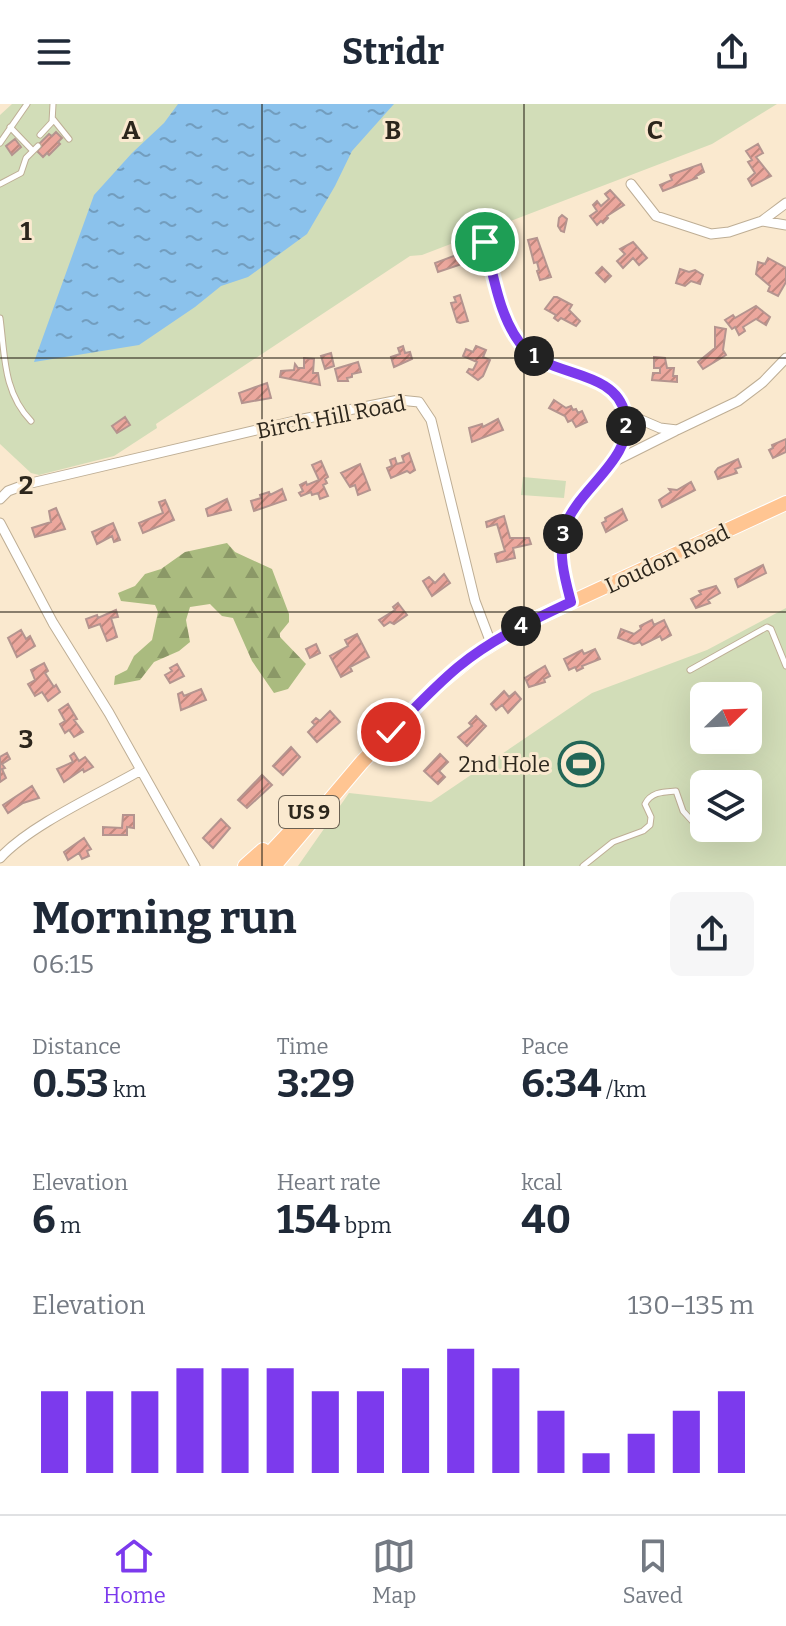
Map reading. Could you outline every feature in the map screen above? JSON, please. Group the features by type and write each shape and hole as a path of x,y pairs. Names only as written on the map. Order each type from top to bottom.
{"main road":[{"name":"Loudon Road","path":"362,762 447,677 491,643 571,602 786,503"},
{"name":"US 9","path":"258,866 362,762"},
{"name":"US 9","path":"274,866 362,762"},
{"path":"245,866 304,817"}],"street":[{"path":"631,184 656,216 700,232 725,233 762,221 786,203"},
{"path":"762,221 786,225"},
{"path":"485,242 501,301 521,344 540,360 608,388 625,413 660,428 677,430"},
{"path":"610,464 738,401 763,382 786,358"},
{"name":"Birch Hill Road","path":"0,499 8,491 27,484 316,416 399,400 416,401 425,407 431,420 475,601 491,643"},
{"path":"571,602 563,567 564,531 576,506 610,464 623,440 625,413"},
{"path":"0,523 53,623 195,866"},
{"path":"1,853 141,770"}],"lane":[{"path":"0,143 27,104"},
{"path":"53,104 53,118 69,139"},
{"path":"40,135 53,118"},
{"path":"0,184 21,173 25,159 35,148 10,127"},
{"path":"0,318 10,389 31,421"},
{"path":"690,670 767,627 771,629 786,666"},
{"path":"583,866 613,842 643,831 650,825 651,817 645,804 648,797 657,793 676,791 683,811 690,819"}],"green space":[{"path":"12,104 777,104 712,144 422,255 410,256 156,424 157,428 114,456 39,475 31,473 0,444 0,115"},
{"path":"523,477 566,481 564,498 521,495"},
{"path":"227,543 235,552 272,569 289,614 289,622 280,637 306,664 288,689 274,693 252,661 233,618 222,616 210,604 190,607 186,620 190,642 179,651 154,662 140,680 114,685 115,676 127,670 134,656 152,640 158,612 155,605 121,601 118,593 135,586 145,574 161,569 185,552"},
{"path":"786,608 786,866 298,866 349,793 431,802 592,693 707,650"}],"water":[{"path":"178,104 394,104 352,151 307,234 248,277 221,286 139,345 34,362 94,195 164,123"}],"building":[{"path":"56,132 62,138 58,142 60,144 43,157 37,151 41,147 38,145 49,134 52,136"},
{"path":"15,139 21,147 12,155 6,146"},
{"path":"758,144 763,153 756,157 771,176 752,186 748,179 755,173 746,151"},
{"path":"701,164 704,172 697,178 663,191 660,185 672,180 670,175"},
{"path":"610,190 624,205 597,225 590,216 597,211 593,205 597,201 601,206 609,199 605,194"},
{"path":"562,215 567,219 564,232 558,226"},
{"path":"537,238 551,277 540,280 528,240"},
{"path":"633,242 647,258 639,265 633,258 623,268 617,261 625,254 620,249"},
{"path":"467,251 471,261 438,272 435,263"},
{"path":"768,258 786,268 786,282 778,296 768,291 770,286 756,274 758,262 765,264"},
{"path":"602,267 611,276 605,282 596,273"},
{"path":"680,269 695,270 703,275 700,284 691,281 685,286 676,283"},
{"path":"460,295 468,321 460,323 451,303 456,302 454,297"},
{"path":"554,297 572,305 569,310 580,321 576,326 561,318 558,321 554,318 556,315 545,309"},
{"path":"756,306 770,317 766,325 756,319 743,327 745,331 739,335 735,327 732,329 725,320 733,315 735,318"},
{"path":"715,327 726,329 723,350 726,355 703,369 698,362 715,348"},
{"path":"403,346 412,359 394,367 391,357 400,354 398,348"},
{"path":"476,346 486,350 483,357 490,360 478,380 467,372 473,370 477,362 463,356 466,349 473,352"},
{"path":"331,353 334,366 325,369 321,356"},
{"path":"654,357 665,358 667,368 674,368 673,376 677,376 677,382 652,380 653,373 660,373 660,368 654,368"},
{"path":"304,358 314,359 313,373 318,373 320,385 280,377 281,371 294,370 295,364 298,368 304,368"},
{"path":"358,362 361,372 352,374 348,381 338,381 335,369"},
{"path":"267,383 271,398 242,403 239,393"},
{"path":"554,400 566,408 571,406 578,413 582,411 587,422 576,427 572,420 568,422 565,416 549,408"},
{"path":"125,417 130,425 117,433 112,426"},
{"path":"498,419 503,430 472,442 469,428 482,424 483,427"},
{"path":"786,439 786,452 773,458 769,450 773,448 772,445"},
{"path":"409,453 415,470 391,478 387,468 392,466 390,460 395,458 397,464 404,462 402,456"},
{"path":"738,459 741,467 735,469 737,473 718,479 715,472 718,468"},
{"path":"321,461 328,477 323,485 328,496 320,499 318,493 312,495 311,492 301,496 299,493 303,491 300,485 319,480 312,465"},
{"path":"360,464 370,490 358,495 355,485 350,487 341,473"},
{"path":"691,482 695,490 662,507 659,500 671,492 669,489 677,490"},
{"path":"282,489 286,500 254,511 251,501"},
{"path":"227,499 231,510 208,516 206,509"},
{"path":"165,500 174,520 143,533 139,523 163,513 159,502"},
{"path":"56,508 65,529 35,537 32,528 51,522 49,511"},
{"path":"622,509 627,520 606,532 602,523 606,521 605,518"},
{"path":"504,516 510,538 529,538 531,544 513,548 515,558 497,562 495,554 505,551 497,524 487,527 486,522"},
{"path":"113,523 120,540 114,542 112,536 97,544 92,532"},
{"path":"763,565 766,573 738,587 735,579"},
{"path":"444,574 450,583 432,596 423,581 429,577 435,583"},
{"path":"716,586 720,593 708,600 710,603 696,608 691,599 701,594 699,591"},
{"path":"398,603 407,615 394,624 390,622 384,626 379,620 395,610 393,607"},
{"path":"116,610 118,617 111,618 117,637 107,641 100,624 89,628 86,619 97,615 98,618"},
{"path":"652,620 654,625 664,620 671,635 662,640 660,636 642,645 618,638 621,629 634,634 641,629 640,626"},
{"path":"21,630 26,639 30,636 35,646 17,657 8,638"},
{"path":"357,634 369,657 350,667 352,671 341,677 330,656 348,646 345,640"},
{"path":"316,644 320,653 310,658 306,649"},
{"path":"595,649 600,659 577,671 575,667 569,670 564,659 582,650 584,654"},
{"path":"44,663 48,671 45,673 60,692 48,701 42,692 35,696 28,684 35,680 31,670"},
{"path":"177,664 184,676 170,683 165,675"},
{"path":"545,666 550,676 544,679 545,682 529,687 525,678"},
{"path":"201,689 206,700 181,710 178,694 182,692 184,696"},
{"path":"504,691 509,697 515,692 521,699 508,713 502,705 496,710 491,704"},
{"path":"68,704 83,732 74,737 69,730 65,733 60,724 65,721 59,710"},
{"path":"330,711 340,722 317,742 308,732 315,725 312,722 316,718 320,721"},
{"path":"476,716 486,726 467,746 458,737 472,726 469,723"},
{"path":"291,747 300,757 283,775 273,766"},
{"path":"7,753 10,759 2,764 6,778 0,782 0,757"},
{"path":"74,753 79,761 85,757 93,767 84,772 83,769 64,782 57,769 73,762 70,756"},
{"path":"440,754 448,762 439,771 445,777 438,784 424,771"},
{"path":"262,775 272,785 247,808 238,800"},
{"path":"32,786 39,798 23,803 8,813 3,805"},
{"path":"123,815 134,815 134,828 127,827 127,835 103,835 103,827 122,828"},
{"path":"221,819 230,828 213,848 203,838"},
{"path":"84,838 91,849 87,851 89,856 82,859 79,853 68,860 64,852"}],"place":[{"name":"2nd Hole","path":"581,764"}],"route":[{"path":"391,732 435,687 474,655 510,632 571,602 562,557 565,526 576,506 613,460 626,426 623,408 608,388 540,360 519,341 501,301 485,242"}]}
